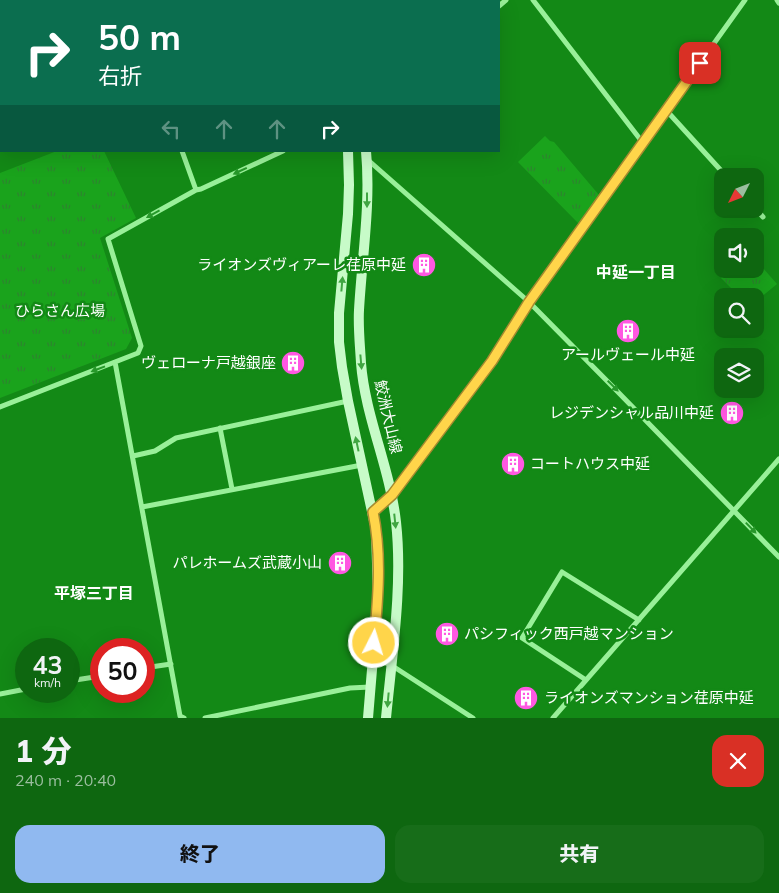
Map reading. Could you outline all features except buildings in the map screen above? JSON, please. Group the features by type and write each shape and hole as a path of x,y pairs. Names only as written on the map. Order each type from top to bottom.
{"main road":[{"path":"348,152 348,214 339,313 342,366 376,530 378,597 368,718"},
{"name":"鮫洲大山線","path":"366,155 367,214 359,312 361,366 366,396 392,495 396,523 398,569 386,718"}],"street":[{"path":"533,0 643,143"},
{"path":"373,512 392,495 492,361 529,302 745,0"},
{"path":"666,110 719,168"},
{"path":"182,152 196,190"},
{"path":"0,407 138,353 141,346 108,239 196,190 281,152"},
{"path":"366,155 529,302 779,557"},
{"path":"116,362 180,716 184,718"},
{"path":"133,456 155,451 176,438 348,401"},
{"path":"220,428 232,490"},
{"path":"553,718 779,459"},
{"path":"142,507 362,465"},
{"path":"586,680 522,638 562,572 639,620"},
{"path":"373,658 391,665 474,718"},
{"path":"155,666 171,664"},
{"path":"205,718 350,688 371,687"},
{"path":"0,694 15,691"}],"green space":[{"path":"545,136 554,142 599,195 579,224 518,162"},
{"name":"ひらさん広場","path":"54,152 104,152 136,218 100,238 132,338 126,349 0,398 0,173"},
{"path":"764,269 777,284 764,295 764,288 731,288 721,278 764,278"}],"place":[{"name":"ライオンズヴィアーレ荏原中延","path":"424,265"},
{"name":"アールヴェール中延","path":"628,331"},
{"name":"ヴェローナ戸越銀座","path":"293,363"},
{"name":"レジデンシャル品川中延","path":"732,413"},
{"name":"コートハウス中延","path":"513,464"},
{"name":"パレホームズ武蔵小山","path":"340,563"},
{"name":"パシフィック西戸越マンション","path":"447,634"},
{"name":"ライオンズマンション荏原中延","path":"526,698"}],"district":[{"name":"中延一丁目","path":"636,272"},
{"name":"平塚三丁目","path":"94,593"}],"route":[{"path":"374,643 378,597 376,530 373,512 392,495 492,361 529,302 700,63"}]}
